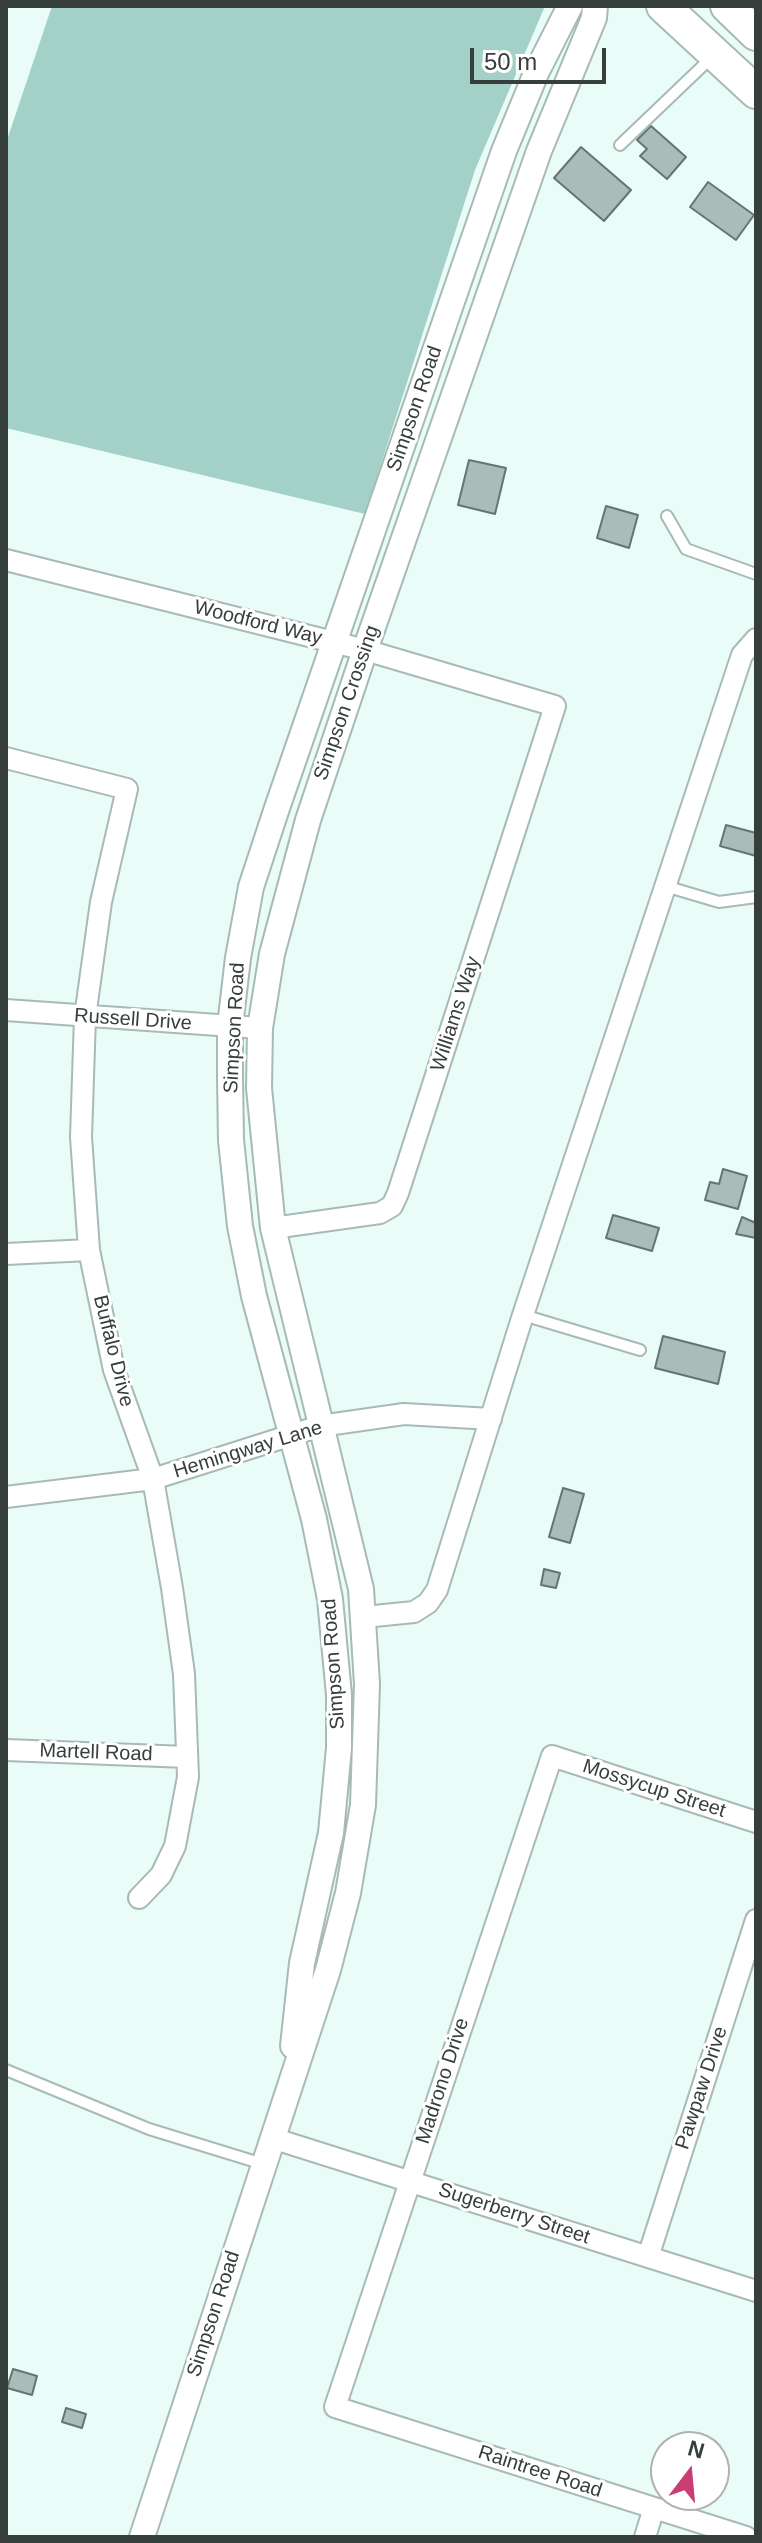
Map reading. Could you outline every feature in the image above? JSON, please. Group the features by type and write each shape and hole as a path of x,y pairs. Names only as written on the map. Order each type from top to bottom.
{"highway":[{"path":"663,6 756,92"},
{"path":"727,6 756,34"}],"street":[{"name":"Simpson Road","path":"288,2092 302,1963 331,1833 339,1748 339,1695 330,1599 314,1519 254,1296 240,1226 231,1140 230,1026 251,887 517,120 570,6"},
{"name":"Simpson Crossing","path":"320,1426 273,1228 259,1088 260,1028 272,954 308,820 365,650 546,135 594,18 595,6"},
{"path":"517,120 546,135"},
{"name":"Woodford Way","path":"6,560 365,650 555,706"},
{"name":"Simpson Road","path":"364,1617 414,1612 428,1603 437,1590 523,1315 742,655 756,639"},
{"name":"Williams Way","path":"273,1228 380,1213 392,1206 555,706"},
{"name":"Buffalo Drive","path":"6,758 127,789 101,902 85,1017 81,1137 89,1250 114,1370 153,1479 184,1674 188,1777 175,1846 161,1875 139,1898"},
{"name":"Russell Drive","path":"6,1010 260,1028"},
{"path":"6,1254 89,1250"},
{"name":"Hemingway Lane","path":"6,1497 153,1479 320,1426 404,1414 491,1419"},
{"name":"Simpson Road","path":"142,2537 328,1970 348,1893 363,1805 367,1745 361,1589 320,1426"},
{"name":"Martell Road","path":"6,1750 187,1757"},
{"name":"Mossycup Street","path":"552,1756 756,1822"},
{"name":"Madrono Drive","path":"335,2407 552,1756"},
{"name":"Pawpaw Drive","path":"648,2257 756,1920"},
{"name":"Sugerberry Street","path":"272,2138 756,2291"},
{"name":"Raintree Road","path":"335,2407 650,2507"},
{"path":"645,2537 653,2511"},
{"name":"Raintree Road","path":"664,2511 746,2537"}],"lane":[{"path":"620,145 716,54"},
{"path":"667,516 686,549 756,574"},
{"path":"665,886 719,902 756,897"},
{"path":"523,1315 640,1350"},
{"path":"6,2070 149,2129 199,2147 264,2164"}],"green space":[{"path":"52,6 545,6 475,170 365,514 6,428 6,143"}],"building":[{"path":"651,126 686,157 667,179 640,156 647,149 637,140"},
{"path":"581,147 631,190 604,221 554,178"},
{"path":"708,182 754,215 736,240 690,207"},
{"path":"469,460 506,468 495,514 458,505"},
{"path":"606,506 638,515 629,548 597,538"},
{"path":"726,825 756,833 756,856 720,846"},
{"path":"723,1169 747,1176 738,1209 705,1200 710,1182 719,1184"},
{"path":"613,1215 659,1228 652,1251 606,1238"},
{"path":"742,1217 756,1223 756,1238 736,1234"},
{"path":"663,1336 725,1352 718,1384 655,1368"},
{"path":"563,1488 584,1494 570,1543 549,1537"},
{"path":"544,1569 560,1573 556,1588 541,1585"},
{"path":"13,2369 37,2376 32,2395 7,2388"},
{"path":"66,2408 86,2414 82,2428 62,2422"}]}
